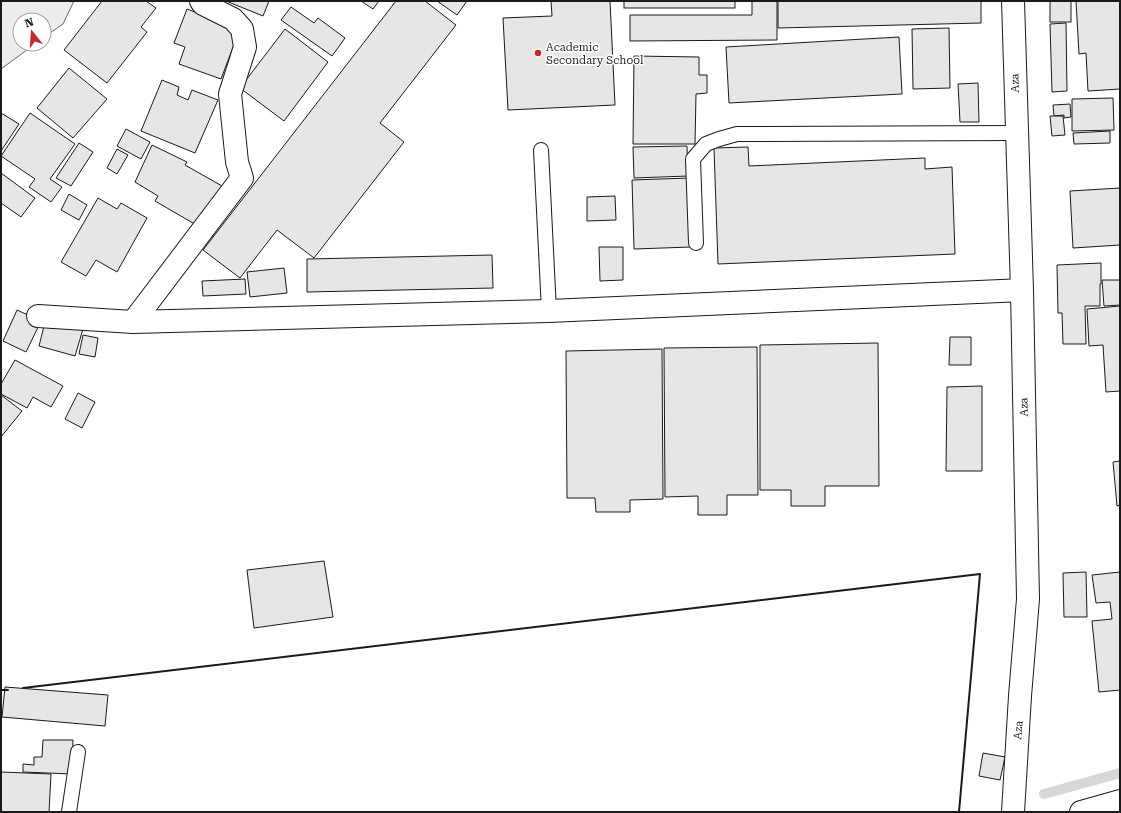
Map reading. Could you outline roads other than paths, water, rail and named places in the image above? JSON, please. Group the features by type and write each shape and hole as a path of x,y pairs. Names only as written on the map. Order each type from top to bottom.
{"street":[{"path":"133,322 242,178 237,162 230,94 245,47 242,30 233,19 203,4 201,1"},
{"name":"Aza","path":"1013,1 1022,290 1028,600 1020,696 1013,812"},
{"path":"38,316 133,322 549,311 1022,290"},
{"path":"1081,812 1120,801"}],"lane":[{"path":"696,242 694,159 706,144 719,139 737,134 1016,133"},
{"path":"541,150 549,311"},
{"path":"69,812 78,752"}],"waterway":[{"path":"1044,794 1120,773"}],"place":[{"name":"Academic Secondary School","path":"538,53"}]}
